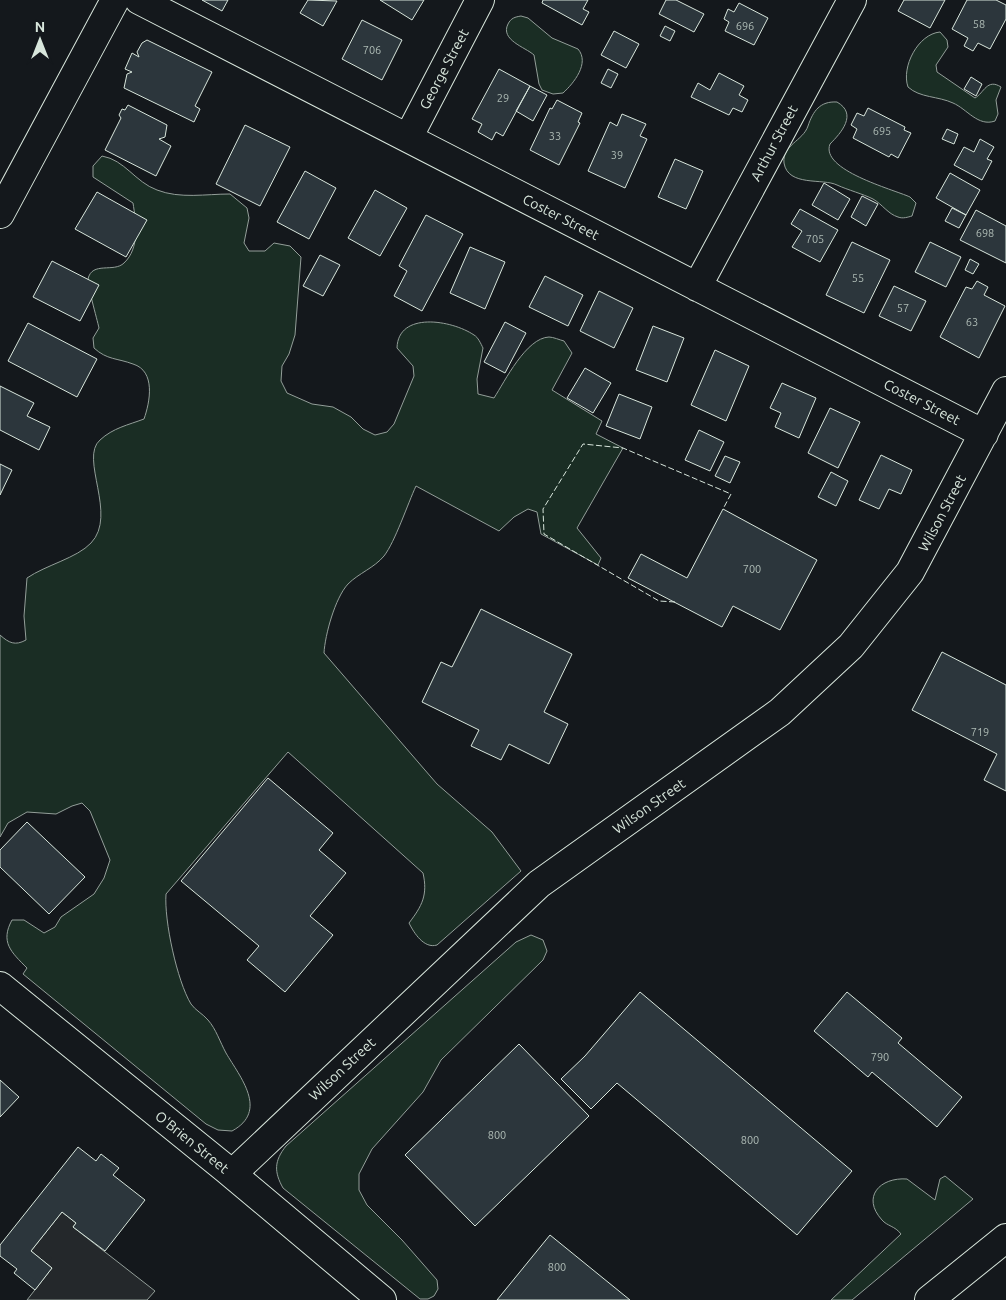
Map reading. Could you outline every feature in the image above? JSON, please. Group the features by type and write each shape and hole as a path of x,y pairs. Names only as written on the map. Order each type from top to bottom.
{"street":[{"path":"0,214 115,0"},
{"name":"Coster Street","path":"139,0 984,434"},
{"name":"George Street","path":"408,138 480,0"},
{"name":"Arthur Street","path":"697,286 852,0"},
{"name":"Wilson Street","path":"232,1174 539,884 780,712 820,677 851,646 910,572 1006,391"},
{"name":"O'Brien Street","path":"0,986 232,1174 382,1300"},
{"path":"928,1300 1002,1247"}],"green space":[{"path":"521,16 528,18 552,38 578,49 582,60 579,72 572,84 563,93 553,94 542,90 539,84 534,55 510,39 507,34 506,30 509,22 513,18"},
{"path":"940,32 947,40 948,47 936,65 937,72 975,98 989,85 1001,87 996,100 998,114 995,121 983,122 953,103 918,93 908,87 906,79 907,70 913,53 925,39 932,34"},
{"path":"837,102 843,107 847,118 843,129 830,144 830,153 836,162 846,170 874,184 910,197 916,203 912,216 898,217 891,214 869,197 831,183 799,179 787,171 784,157 789,147 802,136 818,108 826,103"},
{"path":"102,156 124,166 142,182 166,193 184,195 230,194 247,208 249,218 244,243 249,251 265,251 274,243 290,246 301,257 295,335 289,354 282,366 281,381 287,393 312,404 333,407 351,417 363,429 375,435 387,432 394,424 414,376 413,366 397,348 400,336 406,328 428,322 440,323 464,330 475,336 483,348 477,379 478,394 494,398 524,352 540,339 551,337 564,341 572,353 552,390 602,421 596,434 623,448 577,528 601,558 598,565 541,534 537,512 528,509 514,517 499,531 416,486 397,532 384,556 343,590 335,607 326,637 324,653 437,784 492,832 521,871 437,945 428,945 417,935 409,923 423,900 425,888 423,873 288,752 166,894 167,919 172,950 186,994 191,1004 213,1027 244,1083 248,1094 249,1114 243,1123 232,1131 218,1130 206,1124 23,974 27,968 12,952 7,941 12,920 24,920 44,933 55,927 61,917 94,894 104,878 110,860 90,811 82,803 56,814 27,812 8,823 0,837 0,635 12,643 26,640 24,616 27,578 78,553 91,543 98,531 101,518 95,473 95,448 100,440 110,432 144,419 148,404 149,388 145,373 133,364 108,357 94,348 93,338 99,328 88,279 94,270 120,266 124,263 133,250 136,235 133,203 93,177 93,166"},
{"path":"531,935 543,940 547,951 543,960 441,1060 423,1092 372,1149 359,1174 359,1190 367,1205 402,1240 437,1280 438,1289 434,1296 428,1299 420,1299 283,1188 278,1177 277,1162 286,1146 516,942"},
{"path":"945,1176 973,1199 852,1300 831,1300 901,1234 884,1222 876,1212 873,1204 876,1190 889,1181 907,1179 935,1200 940,1179"}],"shaded area":[{"path":"62,1212 76,1223 73,1227 155,1291 147,1300 27,1300 52,1268 31,1251"}],"building":[{"path":"202,0 228,0 222,11"},
{"path":"308,0 337,1 323,26 300,13"},
{"path":"380,0 424,0 412,20"},
{"path":"543,0 588,0 583,9 589,12 582,25 542,3"},
{"path":"666,0 676,0 704,14 694,32 659,14"},
{"path":"904,0 945,0 930,28 898,11"},
{"path":"967,0 996,0 1006,5 1006,19 990,49 978,43 973,51 964,46 968,38 952,29"},
{"path":"739,3 768,18 754,45 725,31 729,22 724,19 728,9 734,12"},
{"path":"362,20 402,40 382,80 342,59"},
{"path":"665,26 675,31 670,41 660,36"},
{"path":"614,31 639,44 626,68 601,55"},
{"path":"147,40 212,72 195,106 200,109 194,122 124,88 127,74 132,72 125,69 132,53 139,57 137,52 142,43"},
{"path":"499,69 530,86 503,136 496,132 492,140 478,132 482,124 472,119"},
{"path":"608,69 618,74 611,88 601,83"},
{"path":"719,73 744,86 739,95 748,100 742,112 733,108 729,115 691,97 698,83 710,90"},
{"path":"971,77 982,84 976,96 964,89"},
{"path":"530,86 547,95 533,121 516,111"},
{"path":"557,100 582,113 578,122 580,123 559,165 530,150 550,108 552,109"},
{"path":"128,105 167,125 165,137 159,139 171,146 156,176 105,150 121,118 119,115 122,109 125,110"},
{"path":"868,108 905,127 904,130 911,133 898,158 891,154 889,157 853,138 857,129 851,125 857,113 864,116"},
{"path":"622,114 646,124 640,136 647,139 625,188 588,171 610,122 617,126"},
{"path":"245,125 290,147 260,206 216,184"},
{"path":"947,129 958,134 954,144 942,139"},
{"path":"980,139 994,147 987,159 992,161 982,180 954,165 964,147 974,152"},
{"path":"675,159 703,171 686,209 658,197"},
{"path":"305,171 336,188 309,239 277,222"},
{"path":"950,173 980,190 966,215 936,198"},
{"path":"824,183 850,199 838,220 812,205"},
{"path":"375,190 407,208 380,256 348,238"},
{"path":"97,192 147,220 126,257 75,229"},
{"path":"862,196 878,204 866,226 851,217"},
{"path":"952,208 966,215 959,228 945,221"},
{"path":"800,209 838,230 820,262 792,247 802,231 791,224"},
{"path":"976,210 1006,226 1006,263 960,240"},
{"path":"426,215 463,234 422,311 394,296 407,271 399,266"},
{"path":"852,242 890,260 864,313 826,295"},
{"path":"930,242 961,257 946,287 915,272"},
{"path":"470,247 505,262 485,309 450,293"},
{"path":"320,255 340,265 323,296 303,286"},
{"path":"970,259 979,264 973,274 965,270"},
{"path":"52,261 99,285 80,321 33,297"},
{"path":"545,276 583,295 568,326 529,307"},
{"path":"977,281 988,287 984,295 1005,306 979,358 940,337 966,287 972,289"},
{"path":"894,286 926,301 911,331 879,316"},
{"path":"599,291 633,308 614,348 580,331"},
{"path":"505,322 526,333 505,373 484,362"},
{"path":"28,323 97,359 77,397 8,361"},
{"path":"653,326 684,338 667,382 636,370"},
{"path":"715,350 749,366 726,421 691,405"},
{"path":"585,368 611,383 593,413 567,398"},
{"path":"782,383 816,398 799,438 775,427 781,413 770,408"},
{"path":"0,386 34,403 27,416 50,427 39,450 0,430"},
{"path":"619,394 652,407 640,439 606,426"},
{"path":"830,408 860,422 838,468 808,453"},
{"path":"699,430 724,442 710,471 685,460"},
{"path":"881,455 912,470 901,494 889,489 879,509 859,500"},
{"path":"725,456 740,462 730,483 715,476"},
{"path":"0,464 12,470 0,495"},
{"path":"831,472 848,481 836,506 818,497"},
{"path":"723,509 817,560 780,630 733,606 722,627 628,578 641,554 687,578"},
{"path":"481,609 572,654 544,712 568,724 549,764 509,744 501,760 471,746 479,730 422,702 441,662 452,667"},
{"path":"942,652 1006,685 1006,791 984,780 997,754 912,710"},
{"path":"268,778 333,833 319,850 346,873 310,916 333,935 285,992 247,960 259,946 181,881"},
{"path":"27,822 85,877 49,914 0,867 0,850"},
{"path":"640,992 852,1171 797,1235 617,1083 591,1109 561,1079 585,1056"},
{"path":"847,992 902,1038 898,1043 962,1097 937,1127 872,1072 868,1077 814,1031"},
{"path":"519,1044 589,1116 475,1226 405,1155"},
{"path":"0,1080 19,1097 0,1117"},
{"path":"78,1147 96,1161 101,1154 119,1168 113,1175 145,1200 105,1251 73,1227 76,1223 62,1212 31,1251 52,1268 35,1290 14,1273 17,1269 0,1256 0,1245"},
{"path":"550,1235 630,1300 497,1300"}],"fence":[{"path":"675,602 659,601 544,534 543,509 583,444 623,448 731,494 723,509"}]}
